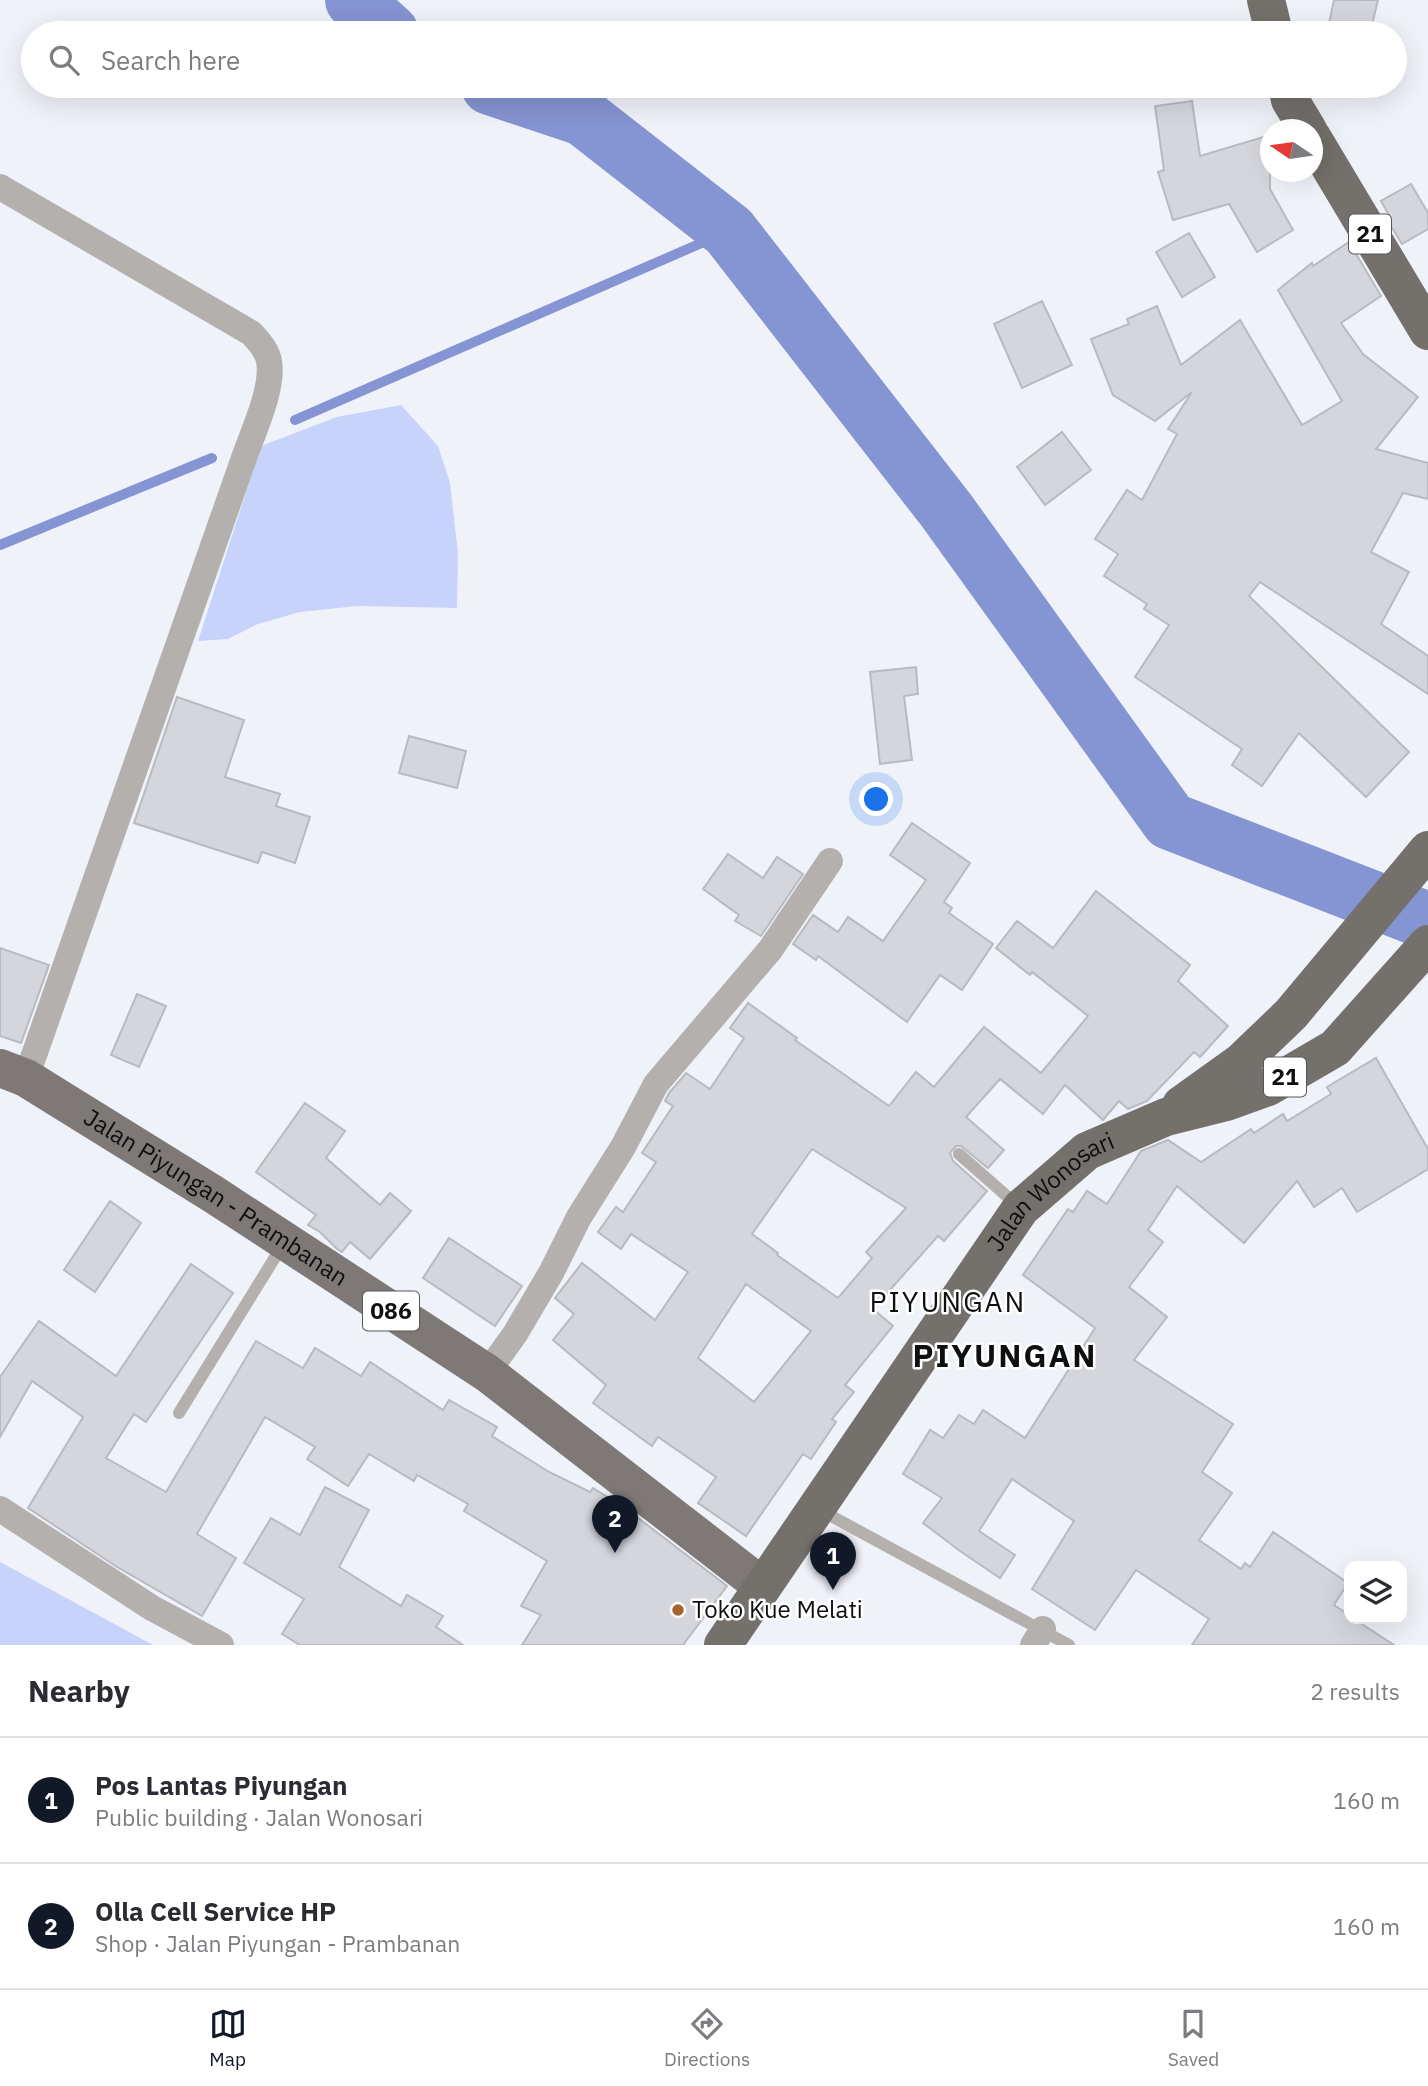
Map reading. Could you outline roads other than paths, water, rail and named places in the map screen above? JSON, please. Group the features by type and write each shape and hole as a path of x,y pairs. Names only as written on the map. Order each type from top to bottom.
{"highway":[{"path":"1266,0 1271,21"},
{"path":"1290,98 1301,119"},
{"name":"21","path":"1323,155 1428,331"},
{"name":"Jalan Wonosari","path":"1166,1117 1241,1062 1291,1014 1428,850"},
{"name":"Jalan Wonosari","path":"723,1645 1021,1208 1087,1151 1166,1117 1226,1102 1268,1087 1335,1048 1428,944"}],"main road":[{"name":"Jalan Piyungan - Prambanan","path":"13,1073 213,1194 284,1243 487,1373 762,1586"}],"street":[{"path":"0,187 251,333 261,343 269,359 270,378 244,458 13,1073"},
{"path":"487,1373 515,1334 551,1273 579,1217 623,1147 656,1084 770,950 830,861"},
{"path":"0,1509 152,1608 221,1645"}],"lane":[{"path":"959,1154 1021,1208"},
{"path":"179,1413 284,1243"},
{"path":"815,1507 1038,1637 1069,1645"}],"waterway":[{"path":"354,0 377,21"},
{"path":"526,98 583,117 729,231 946,510 1170,821 1428,921"},
{"path":"295,420 729,231"},
{"path":"0,545 212,458"}],"place":[{"name":"Olla Cell Service HP","path":"615,1553"},
{"name":"Pos Lantas Piyungan","path":"833,1590"},
{"name":"Toko Kue Melati","path":"678,1610"}],"district":[{"name":"PIYUNGAN","path":"948,1302"},
{"name":"PIYUNGAN","path":"1005,1356"}]}
